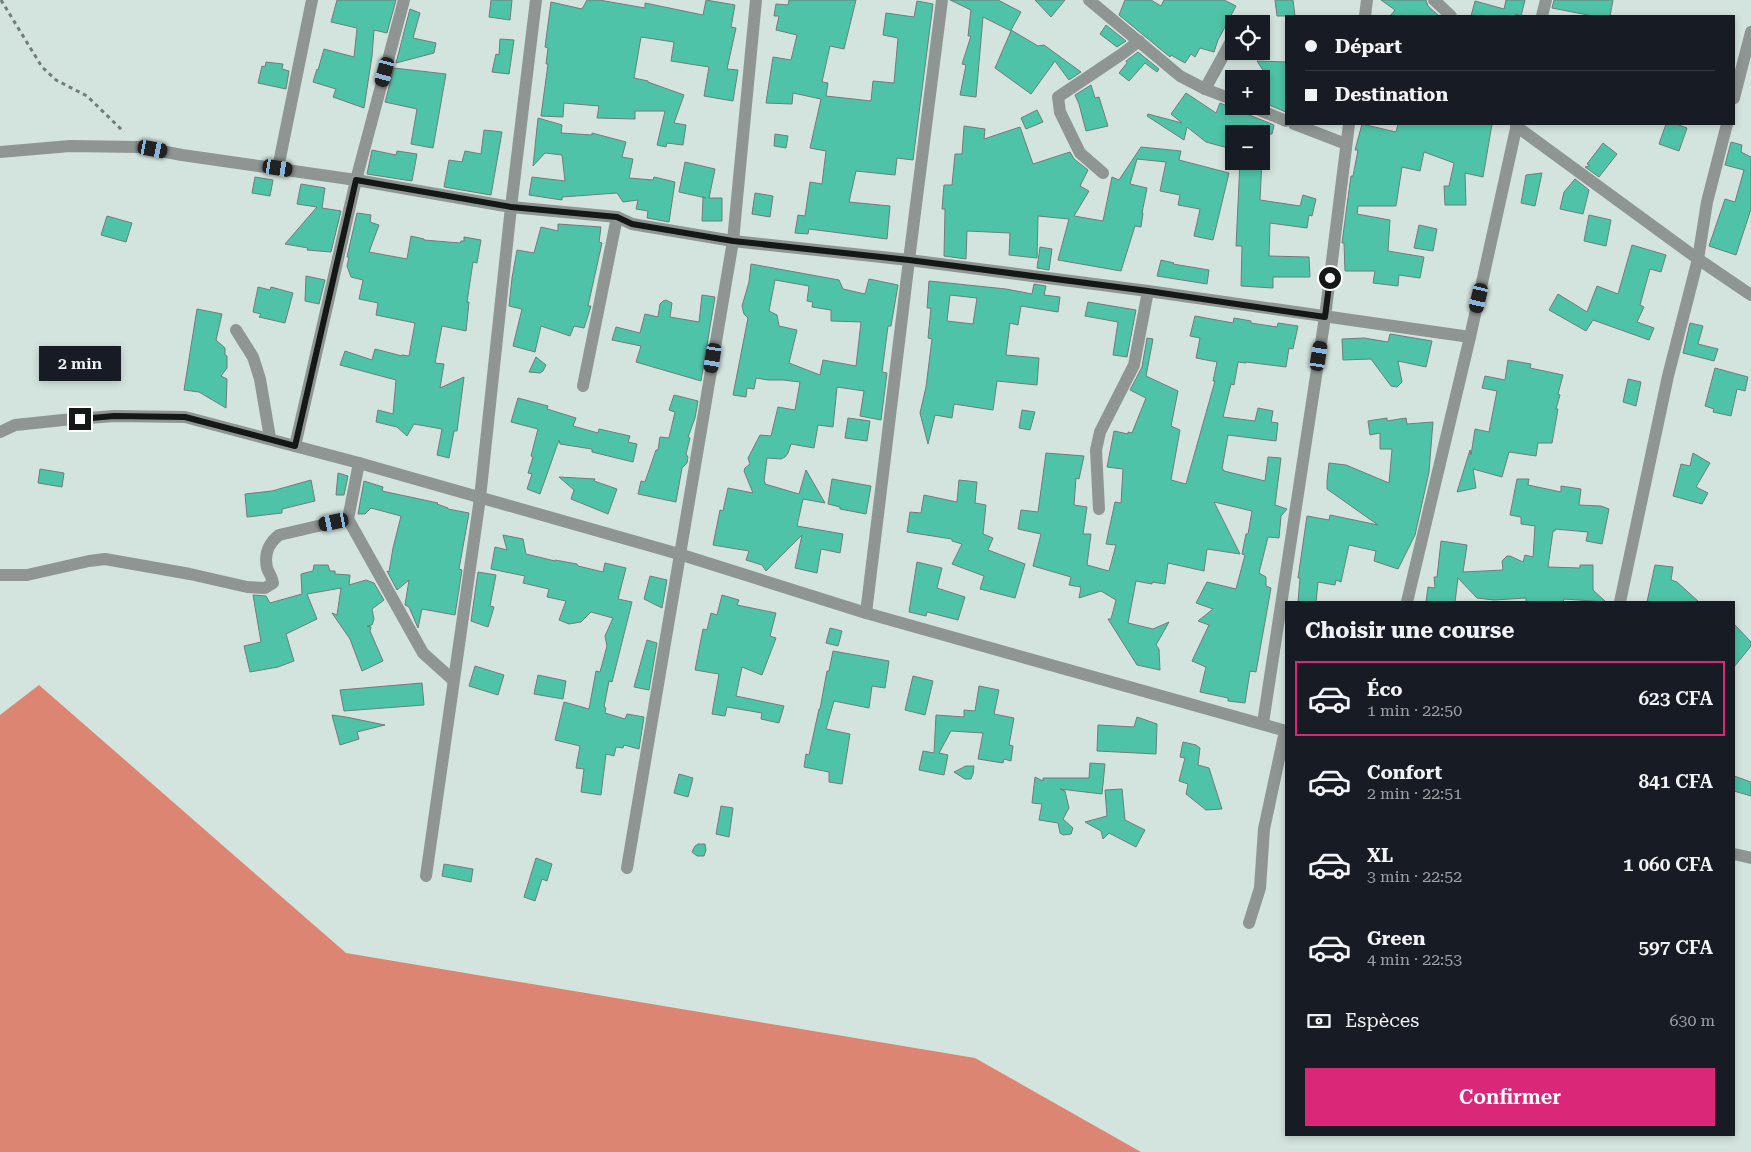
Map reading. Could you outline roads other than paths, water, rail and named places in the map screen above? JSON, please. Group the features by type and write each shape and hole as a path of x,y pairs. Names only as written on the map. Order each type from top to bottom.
{"street":[{"path":"278,168 312,0"},
{"path":"295,446 356,180 404,0"},
{"path":"426,876 480,498 511,207 536,0"},
{"path":"627,868 733,241 756,0"},
{"path":"866,613 942,0"},
{"path":"1089,0 1180,76 1225,97"},
{"path":"1365,15 1367,0"},
{"path":"1434,0 1450,15"},
{"path":"1542,15 1546,0"},
{"path":"1735,94 1751,32"},
{"path":"1103,173 1080,153 1060,112 1058,97 1139,41"},
{"path":"1205,89 1225,52"},
{"path":"1270,114 1285,121"},
{"path":"1297,125 1346,144"},
{"path":"1263,723 1325,317 1349,125"},
{"path":"1407,601 1470,337 1516,125 1698,259 1751,295"},
{"path":"1620,601 1668,376 1698,259 1707,202 1727,125"},
{"path":"0,152 70,146 139,147 356,180 511,207 617,217 632,224 733,241 909,260 1148,291 1470,337"},
{"path":"584,386 617,217"},
{"path":"1099,509 1096,450 1100,432 1134,365 1148,291"},
{"path":"236,330 253,357 260,379 270,438"},
{"path":"0,432 15,425 63,420 114,416 185,417 270,438 679,554 866,613 1285,731"},
{"path":"359,463 348,519 423,653 453,680"},
{"path":"0,575 27,575 105,559 190,574 247,587 265,588 273,583 272,576 267,570 266,549 272,540 279,536 348,519"},
{"path":"1249,923 1260,888 1264,830 1285,736"},
{"path":"1735,854 1751,858"}]}
